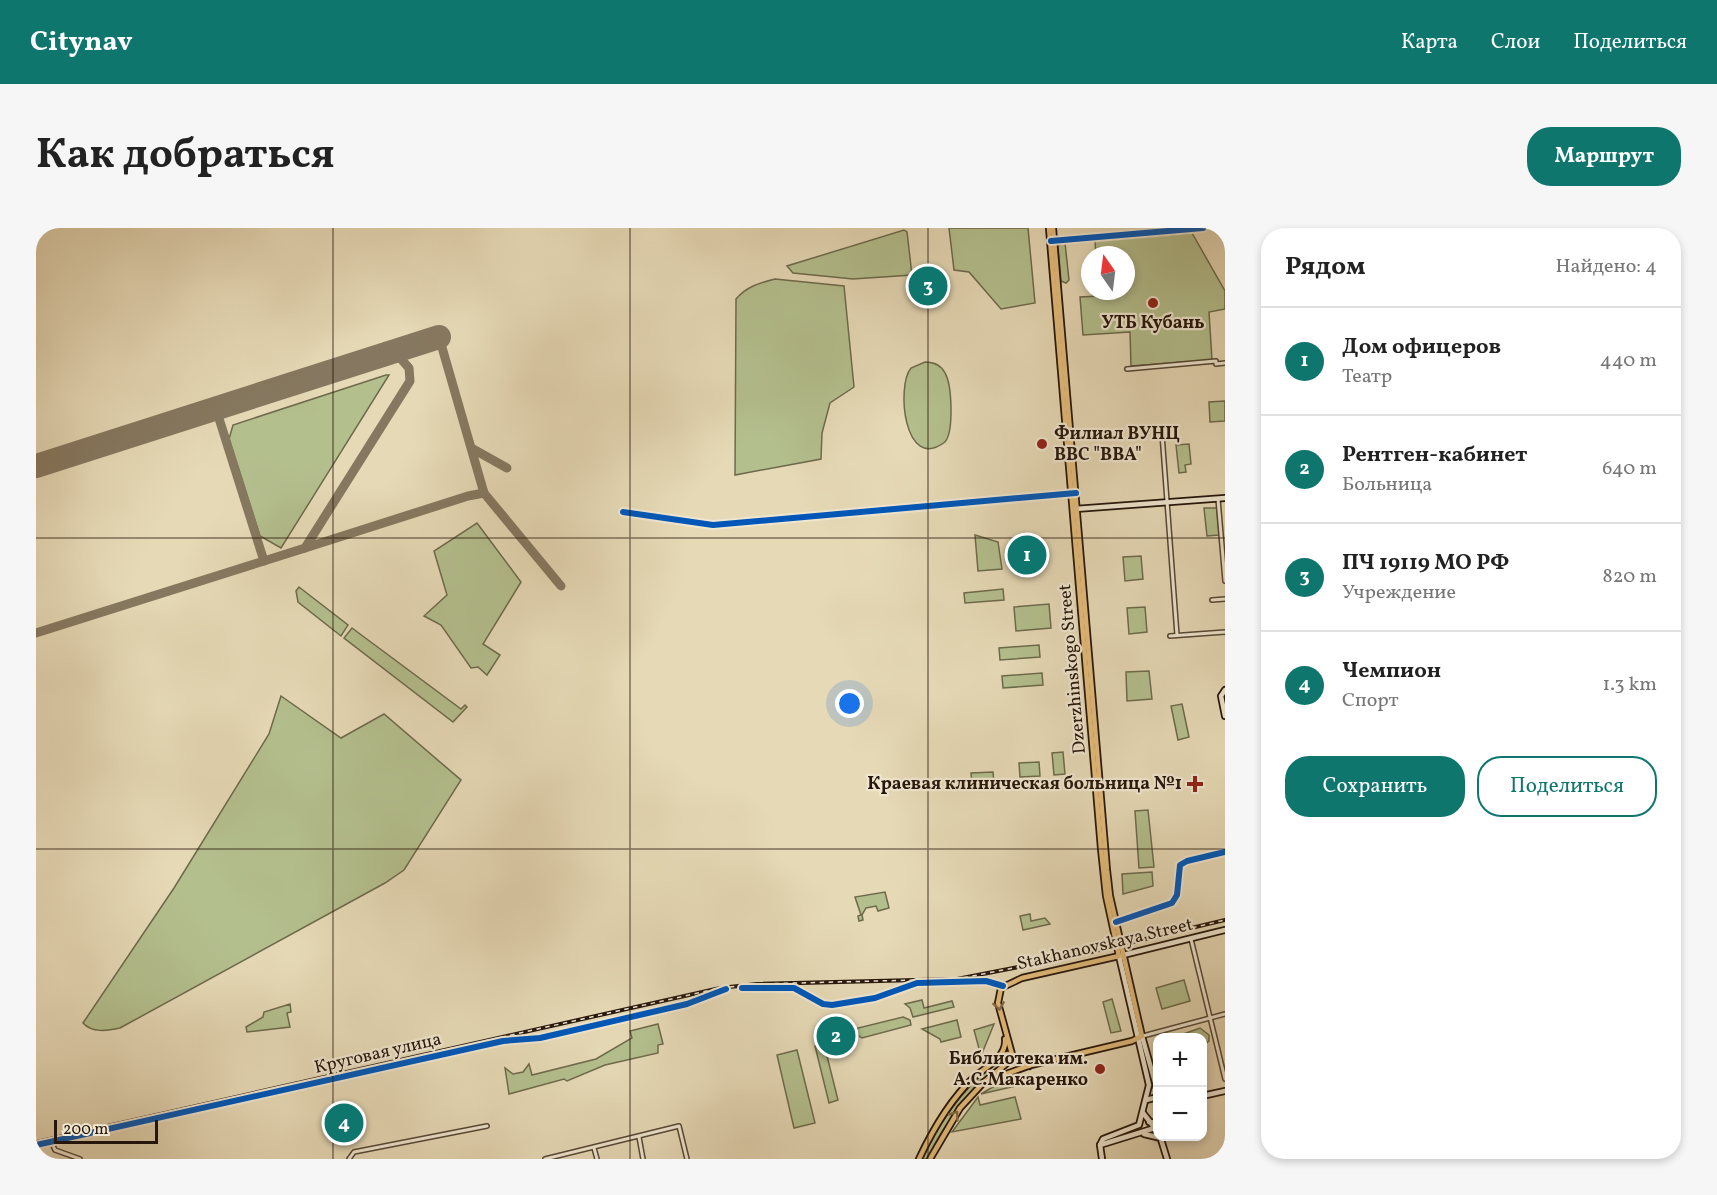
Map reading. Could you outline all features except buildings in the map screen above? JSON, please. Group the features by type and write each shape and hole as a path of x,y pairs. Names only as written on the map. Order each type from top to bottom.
{"main road":[{"name":"Dzerzhinskogo Street","path":"1051,228 1075,494 1103,869 1121,956"},
{"name":"Dzerzhinskogo Street","path":"1076,509 1107,870 1121,956"},
{"name":"Stakhanovskaya Street","path":"1032,1065 1018,1062 1013,1057 997,1000 1003,986 1022,978 1121,956"},
{"path":"919,1159 955,1097 1006,1047 1004,1030"},
{"path":"984,1082 1032,1065 1140,1037"},
{"path":"930,1159 949,1122 984,1082 1011,1060 1008,1054 999,1056"}],"street":[{"path":"1052,241 1203,228"},
{"path":"1220,228 1225,237"},
{"path":"1127,369 1216,361 1216,364 1225,363"},
{"path":"1162,434 1177,635"},
{"path":"623,512 699,524 729,524 1075,494"},
{"path":"1076,509 1225,498"},
{"path":"1218,499 1223,534 1225,579"},
{"path":"1212,600 1225,599"},
{"path":"1170,636 1225,632"},
{"path":"1225,690 1221,696 1225,716"},
{"path":"1116,922 1169,905 1177,895 1180,865 1225,852"},
{"name":"Stakhanovskaya Street","path":"1121,956 1225,930"},
{"path":"1191,939 1225,1079"},
{"name":"Dzerzhinskogo Street","path":"1121,956 1149,1085 1142,1111"},
{"path":"742,988 798,988 823,1004 832,1005 875,998 891,990 917,983 986,981 1003,986"},
{"name":"Круговая улица","path":"36,1145 503,1041 540,1038 687,1004 726,989"},
{"path":"1140,1037 1225,1014"},
{"name":"Dzerzhinskogo Street","path":"1140,1037 1156,1087"},
{"path":"1207,1094 1225,1091"},
{"name":"Dzerzhinskogo Street","path":"1144,1103 1153,1096"},
{"path":"1142,1111 1153,1126"},
{"path":"1102,1159 1100,1145 1104,1138 1137,1128 1142,1111"},
{"path":"349,1158 354,1152 487,1126"},
{"path":"545,1159 680,1126 687,1159"},
{"path":"1100,1145 1153,1132"},
{"path":"1138,1134 1153,1132"},
{"path":"639,1137 643,1159"},
{"path":"51,1141 55,1150 80,1159"},
{"path":"1161,1141 1167,1159"},
{"path":"594,1148 597,1159"}],"green space":[{"path":"949,228 1028,228 1035,303 1001,309 969,272 954,270"},
{"path":"904,230 907,232 912,275 853,279 793,273 787,266"},
{"name":"УТБ Кубань","path":"1192,233 1225,291 1225,309 1209,312 1212,360 1131,366 1130,332 1083,335 1080,297 1081,300 1135,300 1135,246 1095,246 1095,241"},
{"path":"1065,243 1069,280 1066,283 1061,281 1058,246"},
{"path":"775,279 844,286 854,387 830,403 822,433 821,459 735,475 736,299 749,288"},
{"path":"925,362 936,364 943,370 950,397 951,418 948,436 945,442 931,448 920,446 912,437 904,407 906,378 911,368"},
{"path":"389,375 281,548 260,536 229,439 233,425"},
{"path":"1225,401 1225,421 1210,422 1209,402"},
{"path":"1189,444 1191,464 1185,465 1186,472 1179,473 1176,445"},
{"path":"1204,508 1217,508 1219,535 1207,536"},
{"path":"477,523 521,582 483,644 500,655 487,675 478,667 471,668 441,625 424,616 447,595 434,551"},
{"path":"975,535 998,542 1002,569 978,571"},
{"path":"1141,556 1143,579 1125,581 1123,557"},
{"path":"299,587 348,625 341,636 298,602 296,591"},
{"path":"1003,589 1004,600 965,603 964,593"},
{"path":"1049,604 1051,628 1016,631 1014,607"},
{"path":"1145,607 1147,632 1129,634 1127,608"},
{"path":"352,628 461,709 465,705 467,707 453,722 344,638"},
{"path":"1039,645 1040,657 1000,660 999,648"},
{"path":"1149,671 1152,699 1127,701 1126,672"},
{"path":"1042,673 1043,685 1003,688 1002,676"},
{"path":"281,696 341,738 384,714 461,780 404,870 385,883 120,1028 100,1030 87,1026 83,1023 174,888 269,734"},
{"path":"1182,704 1189,737 1178,740 1171,706"},
{"path":"1063,752 1065,774 1054,775 1052,753"},
{"path":"1039,762 1040,776 1020,777 1019,763"},
{"path":"993,772 994,783 972,784 971,773"},
{"path":"1148,810 1154,867 1139,868 1135,811"},
{"path":"1152,872 1153,886 1123,894 1122,874"},
{"path":"885,892 889,908 878,911 876,906 866,908 862,915 863,920 859,921 858,916 861,915 855,897"},
{"path":"1030,914 1031,921 1045,918 1050,924 1023,930 1020,916"},
{"path":"1184,980 1190,1001 1162,1009 1156,988"},
{"path":"1112,999 1121,1031 1111,1033 1103,1002"},
{"path":"922,1000 924,1008 952,1001 954,1007 913,1017 910,1008 905,1004"},
{"path":"290,1004 291,1012 287,1013 290,1027 247,1032 246,1027 263,1017 264,1012"},
{"path":"903,1017 910,1020 911,1025 862,1038 850,1030"},
{"path":"957,1020 961,1037 941,1042 940,1039 922,1029"},
{"path":"658,1024 663,1044 658,1045 658,1053 605,1065 567,1081 564,1079 509,1094 505,1068 513,1074 523,1072 529,1064 532,1075 596,1059 632,1038 630,1031"},
{"path":"994,1024 981,1056 974,1030"},
{"path":"1200,1028 1206,1033 1186,1033"},
{"path":"821,1040 838,1100 829,1103 815,1046"},
{"path":"797,1050 815,1123 794,1128 777,1055"},
{"path":"1008,1055 1009,1060 983,1081 962,1104 943,1130 927,1159 921,1159 937,1129 957,1101 980,1076"},
{"path":"1013,1075 1016,1086 981,1094"},
{"path":"978,1097 980,1105 1015,1097 1021,1119 952,1132"}],"taxiway":[{"path":"439,337 484,493"},
{"path":"36,633 305,548 410,381 409,368 394,351"},
{"path":"216,409 264,561"},
{"path":"473,449 507,468"},
{"path":"305,548 468,496 484,493 561,586"}],"runway":[{"path":"36,466 439,337"}],"railway":[{"path":"36,1142 720,988 757,984 957,979 1070,957 1225,920"}],"cycle path":[{"path":"1051,241 1203,228"},
{"path":"623,512 713,525 1076,493"},
{"path":"1116,922 1172,903 1177,895 1180,865 1187,861 1225,852"},
{"path":"742,988 794,988 823,1004 832,1005 875,998 917,983 986,981 1003,986"},
{"path":"36,1145 503,1041 540,1038 687,1004 726,989"}],"place":[{"name":"ПЧ 19119 МО РФ","path":"928,286"},
{"name":"УТБ Кубань","path":"1153,303"},
{"name":"Филиал ВУНЦ ВВС \"ВВА\"","path":"1042,444"},
{"name":"Дом офицеров","path":"1027,555"},
{"name":"Краевая клиническая больница №1","path":"1195,784"},
{"name":"Рентген-кабинет","path":"836,1036"},
{"name":"Библиотека им. А.С.Макаренко","path":"1100,1069"},
{"name":"Чемпион","path":"344,1123"}]}
